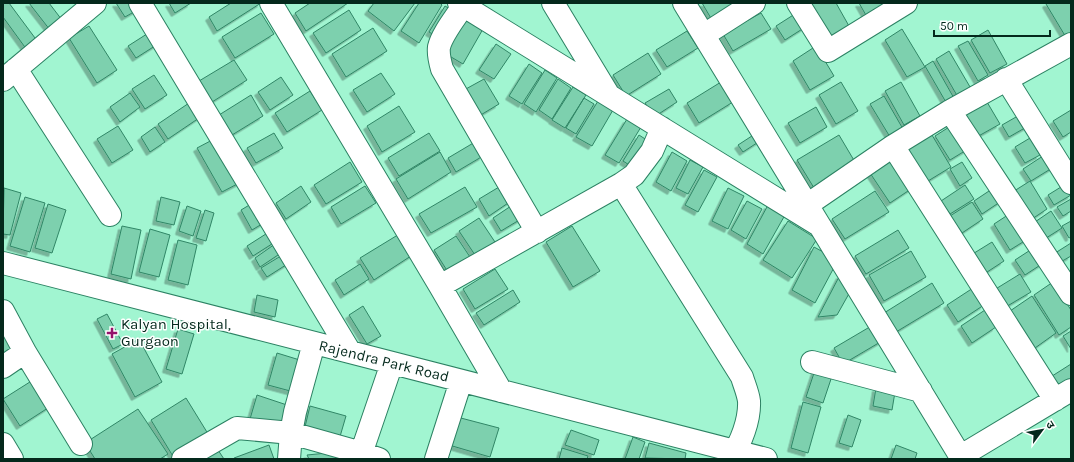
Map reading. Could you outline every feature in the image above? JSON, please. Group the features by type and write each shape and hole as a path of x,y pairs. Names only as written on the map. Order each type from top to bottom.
{"street":[{"path":"95,3 10,74 110,215"},
{"path":"140,3 350,352"},
{"path":"271,3 501,391"},
{"path":"553,3 609,96"},
{"path":"684,3 961,457 1063,395 893,146"},
{"path":"704,35 754,3"},
{"path":"798,3 828,51 906,3"},
{"path":"537,232 442,69 439,48 463,4 609,96 821,226"},
{"path":"807,205 893,146 950,111 1071,44"},
{"path":"1006,79 1071,183"},
{"path":"950,111 1071,294"},
{"path":"440,286 621,184 634,175 652,151 662,128"},
{"path":"621,184 742,377 749,399 748,419 732,455"},
{"name":"Rajendra Park Road","path":"3,263 501,391 732,455 766,459"},
{"path":"3,311 25,352 81,444"},
{"path":"289,459 291,433 295,412 314,343"},
{"path":"3,367 25,352"},
{"path":"812,362 921,391"},
{"path":"183,459 237,428 291,433 369,457 392,363"},
{"path":"436,459 461,381"},
{"path":"3,444 12,459"}],"building":[{"path":"3,3 9,3 38,42 27,50 3,17"},
{"path":"29,3 49,3 62,20 50,30"},
{"path":"116,3 135,3 139,9 125,17"},
{"path":"169,3 191,3 175,13"},
{"path":"231,3 261,3 217,31 209,17"},
{"path":"310,3 348,3 306,31 295,13"},
{"path":"374,3 415,3 394,31 368,11"},
{"path":"419,3 440,3 442,5 419,43 401,31"},
{"path":"702,3 740,3 712,20"},
{"path":"804,3 836,3 849,26 826,39"},
{"path":"859,3 884,3 886,7 867,17"},
{"path":"1071,3 1071,37 1067,39 1046,4"},
{"path":"445,6 457,13 441,39 429,32"},
{"path":"349,10 361,30 326,53 313,33"},
{"path":"798,12 807,26 785,40 776,26"},
{"path":"261,13 274,34 235,58 222,37"},
{"path":"761,13 771,29 733,51 723,34"},
{"path":"465,19 483,29 463,64 446,54"},
{"path":"89,26 117,70 97,83 69,38"},
{"path":"373,28 387,51 346,77 332,54"},
{"path":"902,29 925,67 907,77 885,40"},
{"path":"988,30 1007,64 990,73 971,40"},
{"path":"687,31 698,48 667,67 656,50"},
{"path":"150,32 158,44 136,58 128,46"},
{"path":"968,41 988,75 978,81 958,46"},
{"path":"496,44 511,54 494,79 479,70"},
{"path":"816,46 834,76 810,90 793,61"},
{"path":"949,51 973,92 959,99 936,59"},
{"path":"648,53 661,74 626,96 613,75"},
{"path":"234,60 247,80 212,102 199,81"},
{"path":"933,61 955,100 947,104 925,66"},
{"path":"529,64 542,73 522,104 509,96"},
{"path":"545,70 557,78 536,112 524,104"},
{"path":"381,73 395,94 367,112 353,90"},
{"path":"154,75 167,95 145,109 132,89"},
{"path":"281,77 293,95 270,110 258,92"},
{"path":"484,79 499,104 479,116 464,90"},
{"path":"558,79 571,88 552,119 539,110"},
{"path":"721,82 733,102 699,123 687,103"},
{"path":"841,82 858,111 836,124 819,95"},
{"path":"901,82 920,116 904,125 885,91"},
{"path":"573,87 586,95 565,128 552,120"},
{"path":"669,89 677,102 654,117 645,103"},
{"path":"310,91 322,110 287,132 275,113"},
{"path":"130,93 140,107 120,122 110,107"},
{"path":"251,95 263,116 232,135 219,115"},
{"path":"884,96 903,129 890,137 870,104"},
{"path":"584,98 594,104 576,134 566,128"},
{"path":"192,101 202,116 168,139 158,124"},
{"path":"598,101 613,110 592,146 576,137"},
{"path":"987,102 1000,124 975,138 962,116"},
{"path":"399,106 415,132 382,152 367,126"},
{"path":"816,107 827,127 800,143 788,123"},
{"path":"1071,110 1071,132 1063,137 1053,121"},
{"path":"1023,113 1030,125 1009,137 1002,125"},
{"path":"627,119 641,127 619,163 605,155"},
{"path":"957,122 973,146 950,160 935,136"},
{"path":"118,126 133,150 112,163 97,139"},
{"path":"155,127 165,142 150,152 141,137"},
{"path":"929,130 951,167 928,181 905,145"},
{"path":"758,132 763,139 743,152 738,145"},
{"path":"274,133 283,148 256,163 247,148"},
{"path":"429,133 440,151 399,176 388,158"},
{"path":"639,135 653,144 637,170 623,161"},
{"path":"839,135 855,162 814,188 797,160"},
{"path":"216,138 241,182 222,192 197,148"},
{"path":"1030,138 1040,155 1025,163 1015,147"},
{"path":"475,142 483,156 456,172 448,158"},
{"path":"440,152 451,172 408,199 396,179"},
{"path":"672,152 687,161 671,191 656,182"},
{"path":"1049,152 1057,165 1031,181 1023,169"},
{"path":"894,157 914,187 890,203 870,173"},
{"path":"690,160 703,167 688,194 676,188"},
{"path":"350,162 362,182 326,204 314,185"},
{"path":"962,162 972,178 960,186 950,169"},
{"path":"704,170 717,177 698,212 685,205"},
{"path":"1030,181 1047,209 1029,221 1011,193"},
{"path":"1069,182 1071,185 1071,195 1054,205 1048,195"},
{"path":"504,184 514,199 489,216 479,199"},
{"path":"965,185 974,199 950,214 941,201"},
{"path":"301,186 311,202 286,219 276,203"},
{"path":"365,186 376,203 341,224 331,207"},
{"path":"465,187 477,207 431,233 419,214"},
{"path":"995,187 1003,200 982,214 974,201"},
{"path":"4,188 21,193 10,235 3,234"},
{"path":"728,188 744,196 728,229 712,221"},
{"path":"875,191 889,212 845,239 832,219"},
{"path":"25,197 45,203 30,252 10,246"},
{"path":"161,197 180,202 174,225 156,221"},
{"path":"1071,199 1071,211 1063,216 1057,207"},
{"path":"256,201 267,221 252,230 241,210"},
{"path":"747,201 762,209 746,239 731,230"},
{"path":"517,202 526,216 501,231 493,218"},
{"path":"972,202 983,219 962,233 950,216"},
{"path":"48,204 66,210 52,253 35,248"},
{"path":"768,205 785,215 763,254 747,244"},
{"path":"187,206 201,211 193,236 179,231"},
{"path":"205,210 214,213 206,241 196,238"},
{"path":"1014,211 1031,237 1010,250 994,224"},
{"path":"1051,211 1062,228 1043,240 1032,224"},
{"path":"479,218 495,242 475,255 459,231"},
{"path":"788,221 817,239 792,278 763,260"},
{"path":"1071,221 1071,237 1069,238 1062,226"},
{"path":"122,226 141,230 131,279 111,274"},
{"path":"572,226 600,271 573,287 546,242"},
{"path":"150,229 170,235 159,277 139,272"},
{"path":"898,230 909,248 866,274 855,256"},
{"path":"269,232 275,242 253,256 247,246"},
{"path":"401,233 414,254 374,280 360,258"},
{"path":"456,236 470,257 448,272 434,250"},
{"path":"178,240 197,245 188,285 168,280"},
{"path":"992,242 1004,261 984,274 971,255"},
{"path":"1071,243 1071,256 1057,264 1052,255"},
{"path":"275,244 281,253 260,267 255,258"},
{"path":"814,247 838,260 815,303 792,290"},
{"path":"1035,247 1045,262 1025,275 1015,260"},
{"path":"911,251 926,277 884,301 869,275"},
{"path":"284,254 289,263 267,277 261,268"},
{"path":"360,264 369,279 344,295 335,280"},
{"path":"495,269 508,289 475,309 463,289"},
{"path":"1020,274 1031,292 1004,308 994,290"},
{"path":"840,275 855,283 837,315 818,317"},
{"path":"1053,282 1071,310 1071,327 1059,335 1034,295"},
{"path":"932,283 944,303 896,332 884,313"},
{"path":"973,288 984,305 958,322 947,305"},
{"path":"513,290 520,302 484,325 476,313"},
{"path":"257,295 278,300 275,317 254,312"},
{"path":"1032,296 1056,333 1035,348 1010,311"},
{"path":"363,306 381,336 367,344 349,315"},
{"path":"985,310 996,327 972,343 961,326"},
{"path":"107,314 123,344 113,349 97,319"},
{"path":"3,323 18,348 3,357"},
{"path":"873,325 882,341 843,364 834,348"},
{"path":"178,329 194,334 182,374 166,369"},
{"path":"1071,331 1071,349 1063,336"},
{"path":"139,339 162,382 135,397 112,354"},
{"path":"277,353 303,361 294,392 268,385"},
{"path":"817,364 834,370 823,403 806,397"},
{"path":"1071,364 1071,389 1061,396 1049,378"},
{"path":"33,380 51,406 20,426 3,399"},
{"path":"876,388 895,392 892,410 873,406"},
{"path":"257,395 290,406 283,429 250,419"},
{"path":"186,398 210,437 174,458 151,420"},
{"path":"803,402 821,407 808,453 791,448"},
{"path":"310,406 346,416 339,440 304,431"},
{"path":"138,409 168,454 160,459 95,459 85,443"},
{"path":"848,415 861,420 852,447 839,443"},
{"path":"457,417 499,428 490,457 449,445"},
{"path":"571,430 599,440 594,455 565,445"},
{"path":"633,437 645,442 639,459 625,459"},
{"path":"649,443 686,453 685,459 645,458"},
{"path":"214,444 224,459 191,459"},
{"path":"269,445 274,459 234,459 234,458"},
{"path":"896,445 917,453 915,459 891,459"},
{"path":"562,448 588,456 587,459 559,459"},
{"path":"347,451 352,459 309,459 307,455"}],"place":[{"name":"Kalyan Hospital, Gurgaon","path":"112,333"}]}
